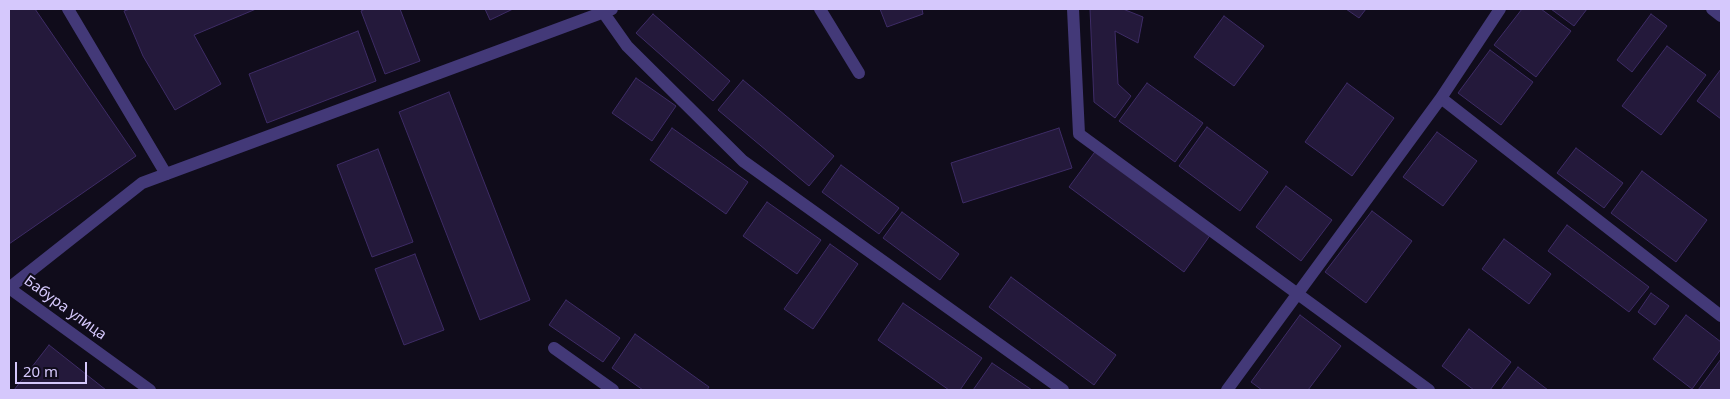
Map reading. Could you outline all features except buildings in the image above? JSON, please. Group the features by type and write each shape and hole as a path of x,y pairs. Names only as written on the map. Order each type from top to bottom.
{"street":[{"path":"68,9 166,174"},
{"path":"820,9 859,72"},
{"path":"1073,9 1079,134 1429,390"},
{"path":"1227,390 1441,98 1500,9"},
{"path":"1712,9 1721,16"},
{"path":"9,288 142,183 608,10 627,46 743,161 1062,390"},
{"path":"1441,98 1721,316"},
{"name":"Бабура улица","path":"9,288 150,390"},
{"path":"554,348 613,390"}]}
